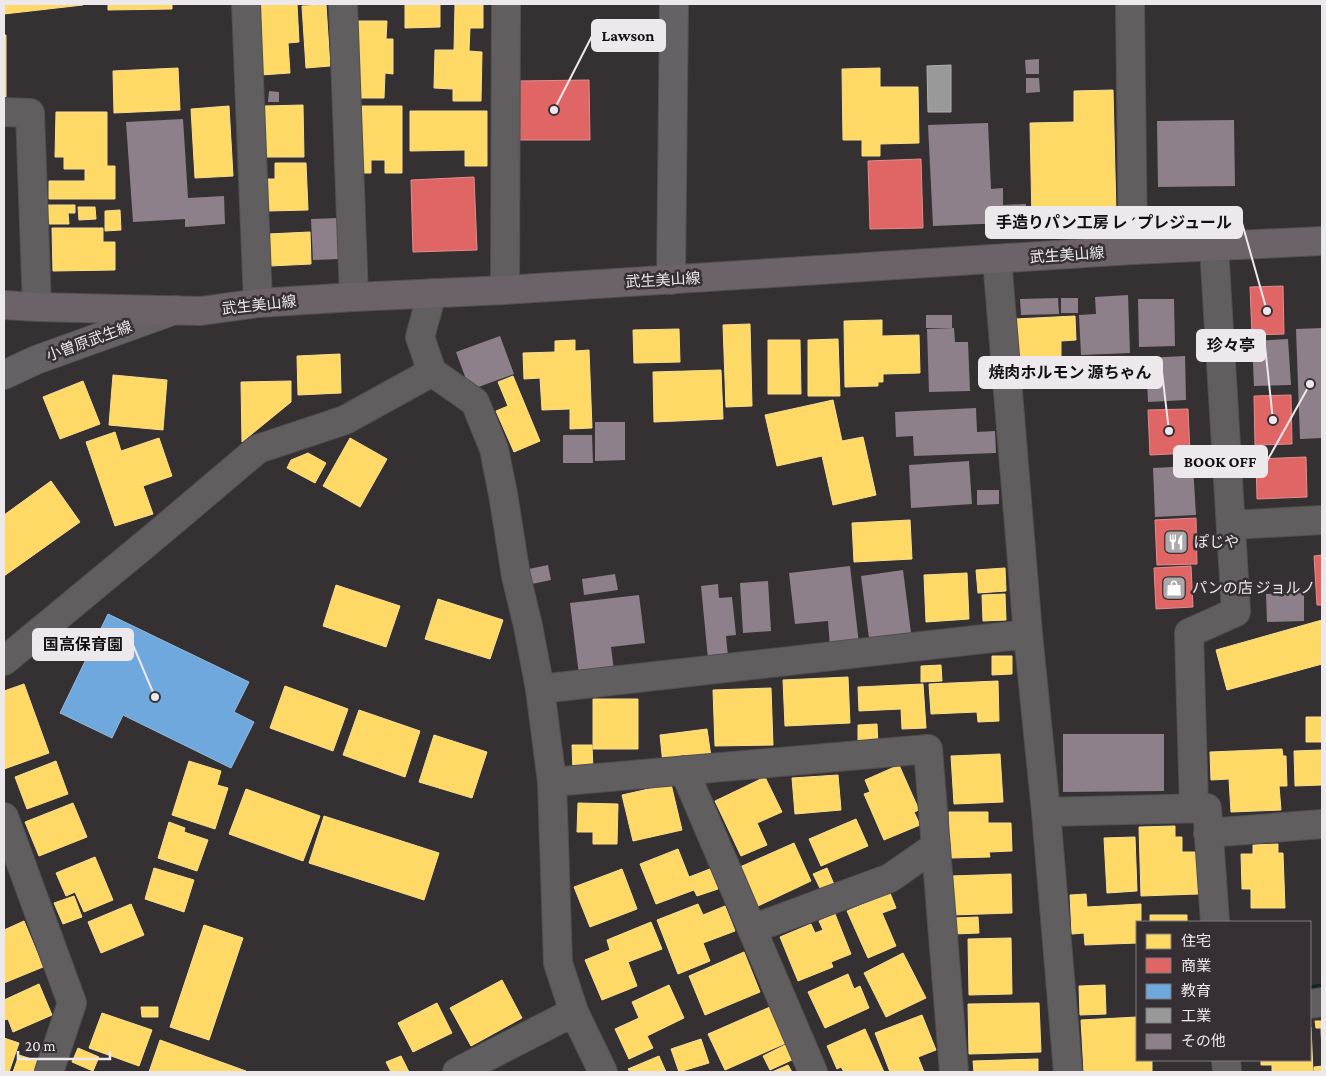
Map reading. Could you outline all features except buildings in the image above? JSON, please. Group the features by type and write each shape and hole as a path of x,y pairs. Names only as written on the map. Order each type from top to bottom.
{"main road":[{"name":"武生美山線","path":"4,305 201,311 258,303 354,296 505,290 1133,250 1322,241"}],"street":[{"path":"246,4 258,303"},
{"path":"344,4 354,296"},
{"path":"505,290 506,4"},
{"path":"671,280 674,4"},
{"path":"1130,4 1133,250"},
{"path":"4,112 30,113 37,307"},
{"path":"1194,808 1189,633 1236,612 1214,247"},
{"path":"997,259 1028,634 1046,812 1068,1072"},
{"path":"432,293 420,338 432,372 475,402 494,449 516,576 540,689 552,782 558,963 574,1012 603,1072"},
{"name":"小曽原武生線","path":"4,376 36,360 176,310"},
{"path":"4,660 258,449 345,420 432,372"},
{"path":"1230,526 1322,520"},
{"path":"540,689 1028,634"},
{"path":"552,782 928,749 954,1072"},
{"path":"684,770 813,1072"},
{"path":"1046,812 1207,808 1215,921"},
{"path":"4,817 72,1003 49,1072"},
{"path":"1208,833 1322,824"},
{"path":"752,929 890,878 936,846"},
{"path":"457,1072 574,1012"}],"waterway":[{"path":"1311,990 1322,988"}],"place":[{"name":"Lawson","path":"554,110"},
{"name":"手造りパン工房 レ´プレジュール","path":"1267,311"},
{"name":"BOOK OFF","path":"1310,384"},
{"name":"珍々亭","path":"1273,420"},
{"name":"焼肉ホルモン 源ちゃん","path":"1169,431"},
{"name":"ぽじや","path":"1176,542"},
{"name":"パンの店 ジョルノ","path":"1174,588"},
{"name":"国高保育園","path":"155,697"}]}
